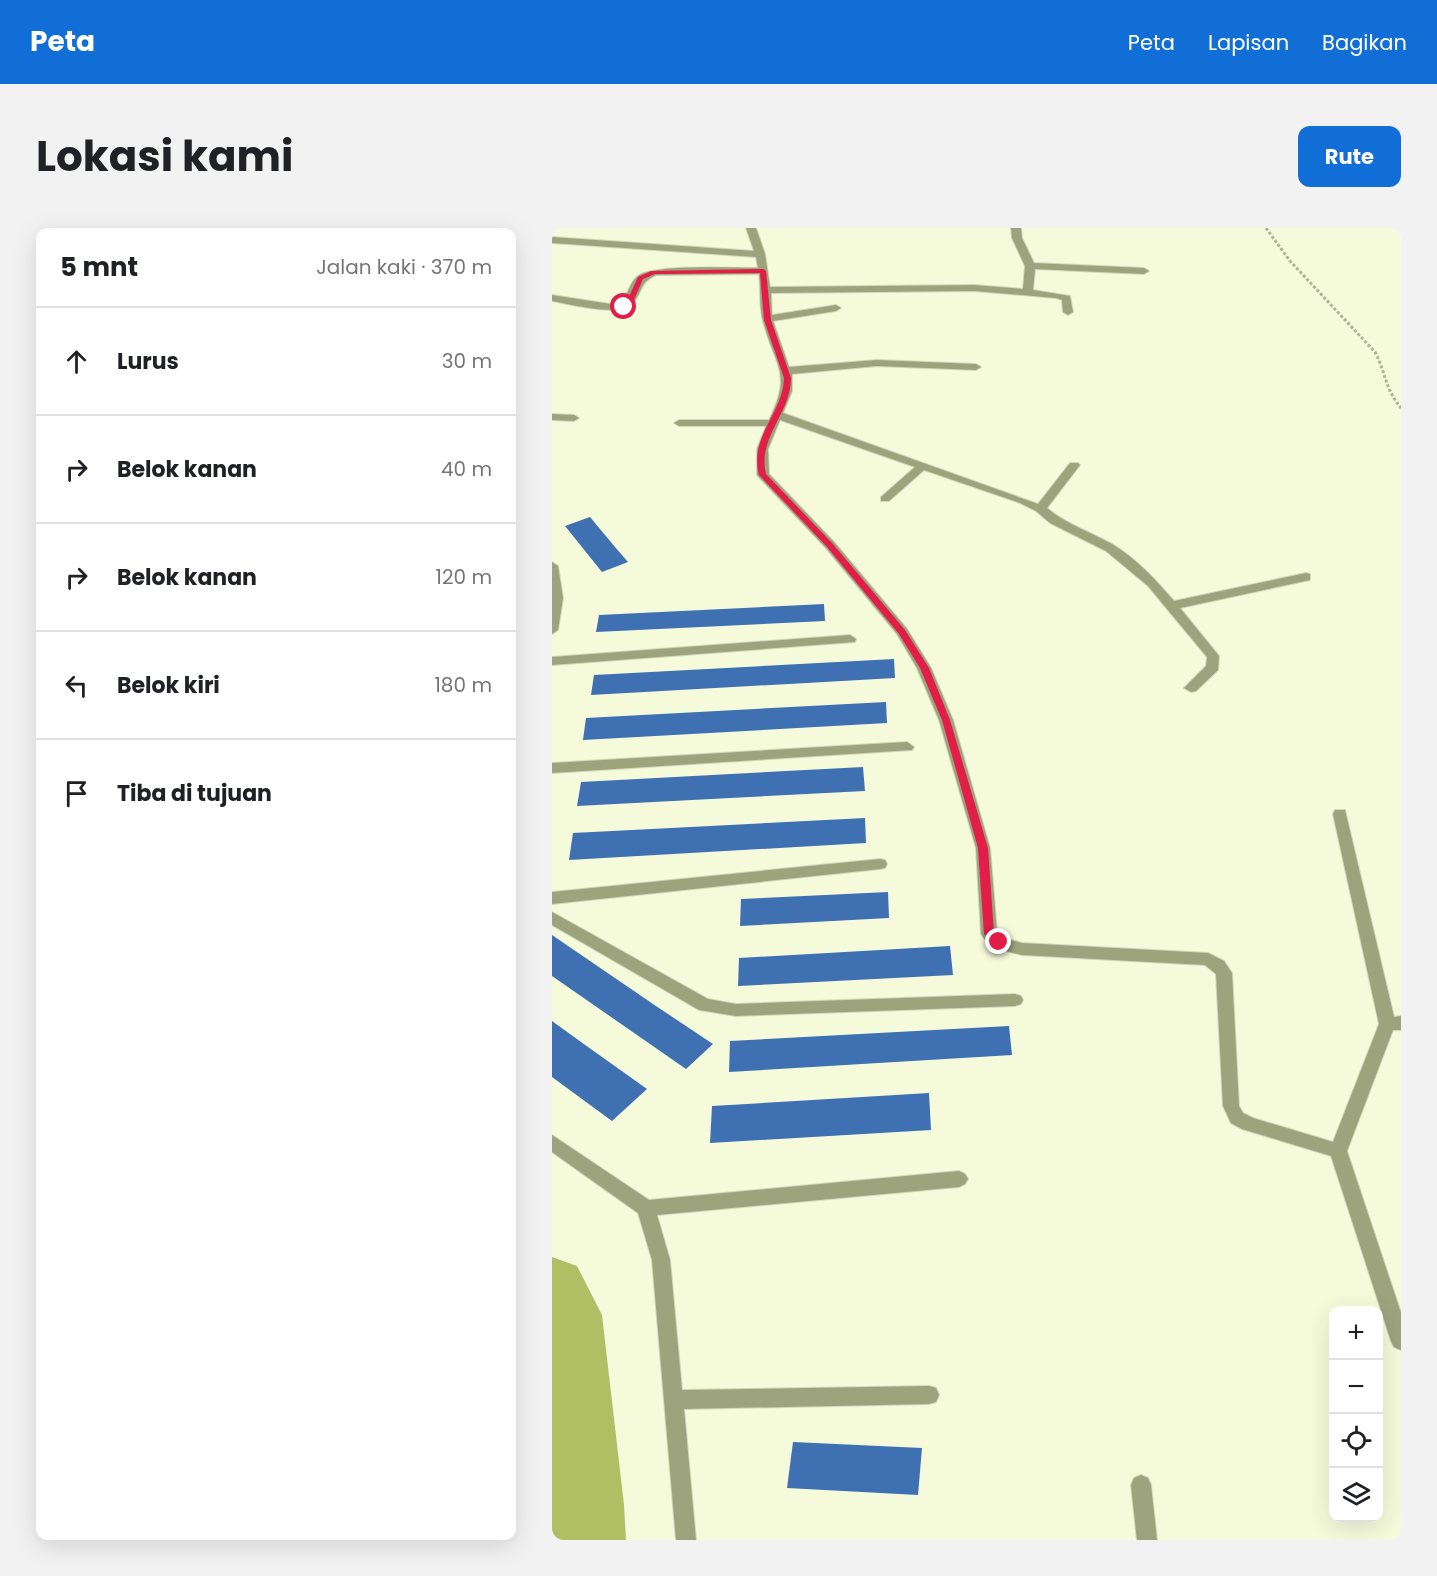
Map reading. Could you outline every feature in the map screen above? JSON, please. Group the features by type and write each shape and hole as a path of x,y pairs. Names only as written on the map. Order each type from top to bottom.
{"street":[{"path":"552,232 555,228"},
{"path":"751,228 763,271 767,320 788,386 760,450 759,463 763,475 852,571 902,632 924,668 946,720 983,848 989,934 999,942 1022,949 1208,960 1218,965 1224,973 1231,1106 1237,1118 1248,1124 1338,1151"},
{"path":"1016,228 1017,238 1030,266 1028,292"},
{"path":"552,240 760,254"},
{"path":"1030,266 1144,271"},
{"path":"552,298 619,308 629,302 640,278 654,272 763,271"},
{"path":"766,290 974,288 1062,296 1067,298 1068,312"},
{"path":"767,320 836,308"},
{"path":"785,371 877,363 975,368"},
{"path":"552,417 574,418"},
{"path":"679,423 774,419 922,466 1024,501 1040,509 1054,520 1110,548 1152,583 1215,659 1213,667 1191,688"},
{"path":"1040,509 1074,465"},
{"path":"885,499 922,466"},
{"path":"552,566 557,582 557,602 552,630"},
{"path":"1171,606 1306,576"},
{"path":"552,661 850,639"},
{"path":"552,768 907,747"},
{"path":"1340,814 1394,1024 1338,1151 1398,1322 1401,1341"},
{"path":"552,898 880,864"},
{"path":"552,918 705,1005 720,1009 747,1010 1015,1000"},
{"path":"552,1142 646,1208 661,1260 686,1540"},
{"path":"646,1208 959,1179"},
{"path":"673,1400 929,1395"},
{"path":"1141,1485 1147,1540"}],"path":[{"path":"1266,228 1290,261 1375,352 1381,364 1389,394 1401,408"}],"building":[{"path":"590,517 628,562 602,572 565,526"},
{"path":"824,604 825,621 596,632 599,615"},
{"path":"894,659 895,678 591,695 594,675"},
{"path":"886,702 887,723 583,740 586,718"},
{"path":"863,767 865,791 577,806 581,782"},
{"path":"865,818 866,843 569,860 573,833"},
{"path":"888,892 889,918 740,926 741,899"},
{"path":"552,935 713,1044 686,1069 552,976"},
{"path":"950,946 953,975 738,986 739,958"},
{"path":"552,1021 647,1089 612,1121 552,1077"},
{"path":"1009,1026 1012,1055 729,1072 730,1041"},
{"path":"929,1093 931,1130 710,1143 712,1106"},
{"path":"793,1442 922,1448 918,1495 787,1488"}],"waterway":[{"path":"552,1289 566,1315 585,1505 586,1540"}],"route":[{"path":"624,307 629,302 640,278 654,272 669,270 763,271 767,320 788,378 788,386 760,450 759,463 763,475 830,545 902,632 924,668 946,720 983,848 989,934 999,942"}]}
